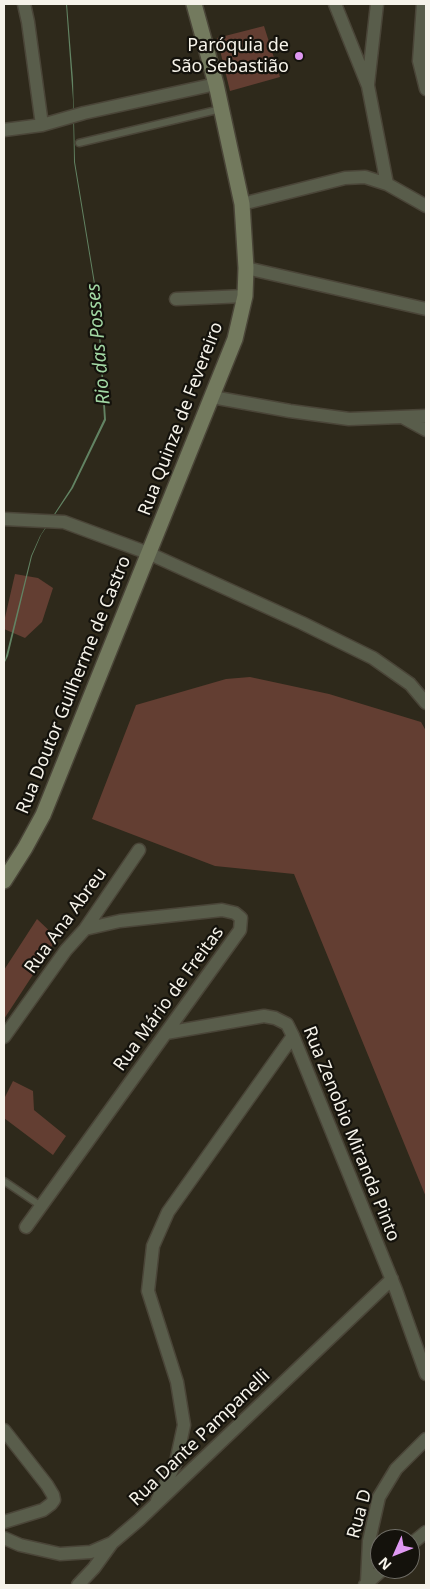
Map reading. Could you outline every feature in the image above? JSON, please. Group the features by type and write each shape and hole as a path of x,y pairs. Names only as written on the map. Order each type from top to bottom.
{"main road":[{"name":"Rua Quinze de Fevereiro","path":"148,554 235,339 245,296 246,268 242,204 216,84 194,4"},
{"name":"Rua Doutor Guilherme de Castro","path":"4,881 43,815 148,554"}],"street":[{"path":"24,4 42,125"},
{"path":"335,4 368,86 387,184"},
{"path":"368,86 377,4"},
{"path":"423,4 419,61 426,89"},
{"path":"4,130 42,125 84,113 216,84"},
{"path":"242,204 345,178 365,177 387,184 426,206"},
{"path":"246,268 426,309"},
{"path":"176,299 245,296"},
{"path":"212,397 349,420 426,416"},
{"path":"404,418 426,430"},
{"path":"4,519 37,519 64,522 148,554 302,622 373,658 410,684 426,703"},
{"name":"Rua Ana Abreu","path":"4,1037 66,950 85,929 139,850"},
{"name":"Rua Mário de Freitas","path":"26,1227 240,930 241,918 235,913 222,910 120,921 85,929"},
{"name":"Rua Zenobio Miranda Pinto","path":"166,1033 264,1016 275,1018 287,1024 392,1279 426,1374"},
{"path":"157,1501 176,1462 184,1425 177,1382 148,1291 153,1246 168,1212 293,1036"},
{"name":"Rua Dante Pampanelli","path":"4,1538 60,1554 91,1552 112,1543 139,1520 392,1279"},
{"path":"4,1430 53,1494 54,1500 43,1510 4,1522"},
{"name":"Rua D","path":"366,1584 369,1541 379,1497 396,1469 426,1440"},
{"path":"78,1585 94,1568 112,1543"}],"lane":[{"path":"78,143 222,109"},
{"path":"4,1181 40,1206"}],"shaded area":[{"path":"66,4 73,80 75,162 98,302 106,420 73,488 41,535 32,556 8,656 4,664 31,556 40,536 71,488 104,419 97,302 74,162 73,100"},
{"path":"264,26 280,77 230,91 217,38"},
{"path":"15,574 38,578 53,588 42,622 25,638 4,629"},
{"path":"250,677 329,694 421,722 426,731 426,1197 294,874 215,866 92,819 136,705 226,679"},
{"path":"37,919 57,938 4,1019 4,970"},
{"path":"13,1081 33,1091 34,1110 66,1136 53,1155 4,1118 4,1099"}],"place":[{"name":"Paróquia de São Sebastião","path":"299,56"}],"water label":[{"name":"Rio das Posses","path":"99,344"}]}
